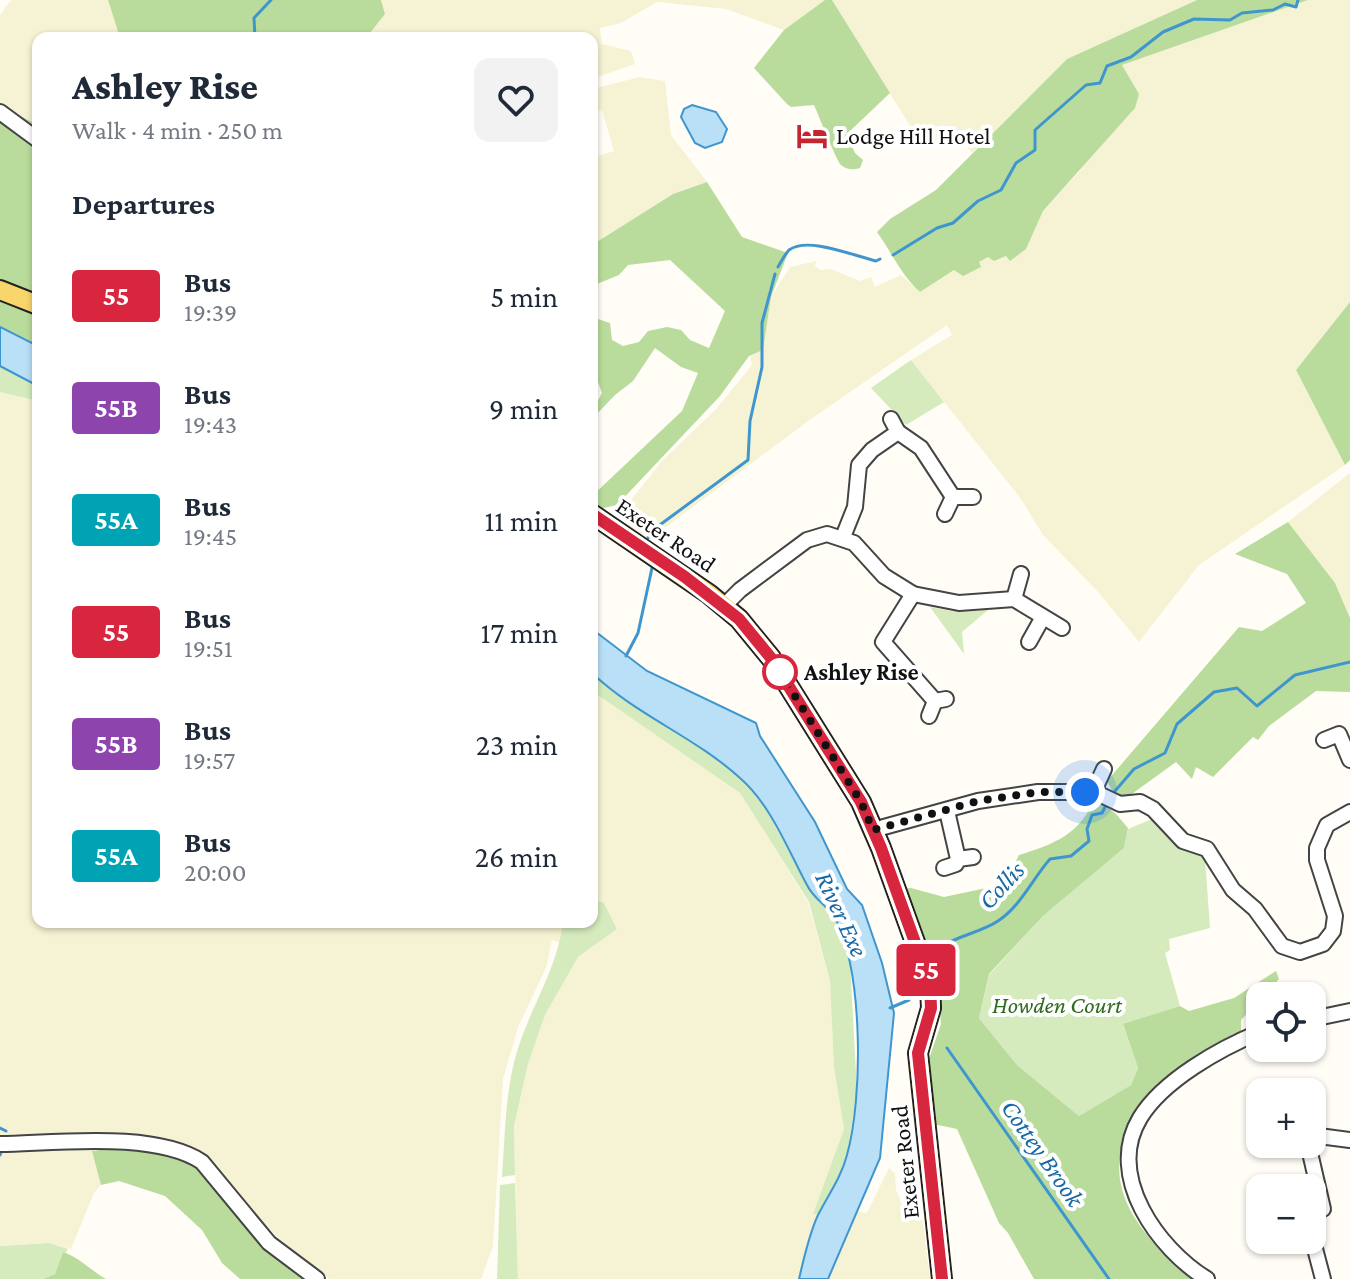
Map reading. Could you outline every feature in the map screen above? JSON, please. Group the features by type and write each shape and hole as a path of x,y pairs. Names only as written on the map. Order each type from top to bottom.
{"main road":[{"path":"0,290 32,303"},
{"name":"Exeter Road","path":"598,518 724,606 771,658 861,802 924,962 931,995 920,1040 920,1087 942,1279"}],"street":[{"path":"0,112 32,136"},
{"path":"843,537 855,507 859,465 894,426 921,448 953,497"},
{"path":"953,497 973,497"},
{"path":"945,514 953,497"},
{"path":"724,606 740,590 807,540 827,534 843,537 863,552 884,576 913,594 959,603 1014,599 1062,628"},
{"path":"1014,599 1021,574"},
{"path":"883,642 913,594"},
{"path":"1029,642 1043,617"},
{"path":"867,643 883,642 941,700 929,716"},
{"path":"1324,740 1345,732 1350,760"},
{"path":"1093,793 1104,769"},
{"path":"873,830 978,801 1038,792 1093,793 1120,804 1140,802 1147,804 1183,841 1207,849 1233,890 1255,909 1282,946 1300,952 1323,944 1333,931 1335,916 1317,860 1317,848 1327,825 1350,812"},
{"path":"944,868 966,858 947,811"},
{"path":"1326,1016 1350,1011"},
{"path":"1207,1279 1171,1251 1148,1222 1135,1192 1131,1144 1139,1119 1149,1106 1186,1073 1246,1039"},
{"path":"1326,1138 1350,1140"},
{"path":"0,1144 133,1143 170,1148 202,1162 269,1243 317,1279"},
{"path":"1315,1254 1317,1277"}],"shaded area":[{"path":"11,0 108,0 118,32 32,32 32,122 0,104 0,15"},
{"path":"381,0 825,0 784,30 726,9 657,2 621,23 600,28 602,44 631,51 635,64 598,77 598,32 371,32 385,14"},
{"path":"832,0 1197,0 1067,59 972,153 960,138 938,146 916,145 917,137"},
{"path":"1308,0 1350,0 1350,302 1296,370 1345,465 1199,565 1139,642 1098,592 1043,535 1021,499 911,360 952,335 947,325 811,419 647,541 627,526 625,508 635,495 662,461 716,409 752,365 750,356 763,350 771,297 790,267 816,261 815,266 820,270 831,269 860,281 871,277 875,287 901,275 920,292 954,270 988,257 999,259 1026,249 1043,211 1080,171 1139,94 1122,65"},
{"path":"640,77 665,81 671,135 707,182 673,194 598,241 598,156 614,151 602,110 598,111 598,88"},
{"path":"0,392 32,400 32,928 562,928 560,943 552,940 546,968 518,1027 503,1079 493,1246 481,1279 330,1279 316,1271 256,1217 211,1161 189,1146 152,1138 91,1137 101,1185 94,1193 71,1249 49,1243 0,1246"},
{"path":"1350,473 1350,618 1335,583 1288,522"},
{"path":"598,695 740,793 808,902 830,981 834,1068 844,1129 813,1214 818,1215 799,1279 518,1279 514,1126 528,1064 545,1015 578,957 617,929 604,903 598,900"},
{"path":"889,1168 895,1174 896,1190 902,1205 921,1206 930,1279 828,1279 855,1211 867,1213"}],"green space":[{"path":"108,0 381,0 385,14 371,32 118,32"},
{"path":"825,0 832,0 890,93 850,131 848,137 855,153 863,160 857,169 841,165 814,105 791,107 754,68 784,30"},
{"path":"1197,0 1308,0 1122,65 1139,94 1135,108 1043,211 1026,249 1010,261 1006,256 994,261 988,257 979,262 981,267 963,276 954,270 920,292 877,232 890,219 936,190 1067,59"},
{"path":"0,105 32,122 32,343 0,327"},
{"path":"707,182 742,237 788,253 771,297 763,350 749,356 720,396 617,505 599,509 598,490 682,411 698,373 681,367 655,348 633,381 598,413 598,401 602,393 598,382 598,319 610,323 612,340 623,346 639,342 648,331 667,327 681,330 690,340 709,348 725,311 670,260 628,265 619,275 598,284 598,241 673,194"},
{"path":"1350,302 1350,460 1345,465 1296,370"},
{"path":"911,360 944,402 906,425 871,388"},
{"path":"0,366 32,383 32,400 0,392"},
{"path":"1288,522 1335,583 1350,618 1350,692 1316,691 1269,726 1258,740 1253,737 1213,777 1196,767 1192,779 1176,762 1129,796 1114,794 1107,781 1239,627 1262,631 1306,603 1287,574 1235,554"},
{"path":"930,607 951,611 988,610 962,632 964,654"},
{"path":"598,679 609,689 695,742 743,779 767,811 812,894 836,919 850,961 857,1092 847,1155 833,1192 818,1215 813,1214 844,1129 834,1068 830,981 809,902 740,793 598,695"},
{"path":"1095,798 1116,814 1128,828 1124,848 1043,916 989,974 979,1018 1017,1065 1079,1116 1131,1085 1138,1068 1123,1024 1180,1006 1189,1011 1234,998 1246,990 1246,1015 1241,1020 1241,1032 1233,1034 1162,1087 1142,1109 1128,1132 1120,1158 1121,1185 1133,1215 1161,1251 1197,1279 1034,1279 999,1223 957,1129 933,1124 924,1073 941,1024 938,988 903,889 911,888 944,897 991,887 1009,875 1019,855 1065,836 1089,810"},
{"name":"Howden Court","path":"1152,819 1173,843 1205,859 1210,928 1169,939 1170,950 1165,953 1180,1006 1123,1025 1138,1068 1131,1085 1079,1116 1017,1065 979,1018 989,975 1043,916 1124,848 1128,829"},
{"path":"598,900 604,903 617,929 578,957 545,1015 528,1064 514,1126 515,1175 502,1177 512,1070 562,928 598,928"},
{"path":"1276,971 1279,979 1276,982 1259,982"},
{"path":"109,1149 171,1154 190,1161 308,1279 240,1279 222,1263 202,1230 165,1196 119,1181 101,1185 92,1151"},
{"path":"515,1183 518,1279 497,1279 500,1185"},
{"path":"49,1243 68,1249 66,1253 63,1252 55,1274 43,1279 0,1279 0,1246"},
{"path":"63,1252 106,1279 43,1279 55,1274"}],"water":[{"path":"692,105 716,112 727,129 722,142 705,148 695,143 681,117 684,109"},
{"path":"0,327 32,343 32,383 0,366"},
{"name":"River Exe","path":"598,634 647,671 756,723 760,736 815,822 847,889 862,905 882,963 894,1013 880,1158 828,1279 799,1279 812,1230 841,1171 852,1131 858,1037 846,945 834,917 810,890 778,828 751,789 723,763 598,678"}],"waterway":[{"path":"255,32 254,18 271,0"},
{"path":"893,255 937,228 953,223 978,201 1001,190 1016,163 1035,150 1035,130 1086,85 1100,83 1107,66 1131,57 1163,32 1194,19 1230,20 1242,13 1273,10 1285,4 1296,7 1298,0"},
{"path":"778,267 789,250 808,245 876,261 880,259"},
{"path":"648,538 657,527 748,460 750,421 762,367 762,323 775,274"},
{"path":"626,656 638,633 652,568"},
{"name":"Collis","path":"1115,791 1134,769 1165,753 1177,724 1214,692 1237,688 1257,706 1295,675 1350,662"},
{"name":"Collis","path":"941,947 992,925 1006,915 1050,859 1071,856 1089,841 1087,829 1092,815 1102,813 1105,807"},
{"name":"Cottey Brook","path":"890,1008 909,1000"},
{"name":"Cottey Brook","path":"947,1048 1109,1279"},
{"path":"0,1128 6,1131"}],"bus line":[{"name":"55","path":"598,518 709,594 739,619 771,658 861,802 930,984 931,1008 918,1053 942,1279"}],"place":[{"name":"Lodge Hill Hotel","path":"812,136"},
{"name":"Ashley Rise","path":"780,672"}],"route":[{"path":"780,672 861,802 873,830 978,801 1038,792 1085,792"}]}
